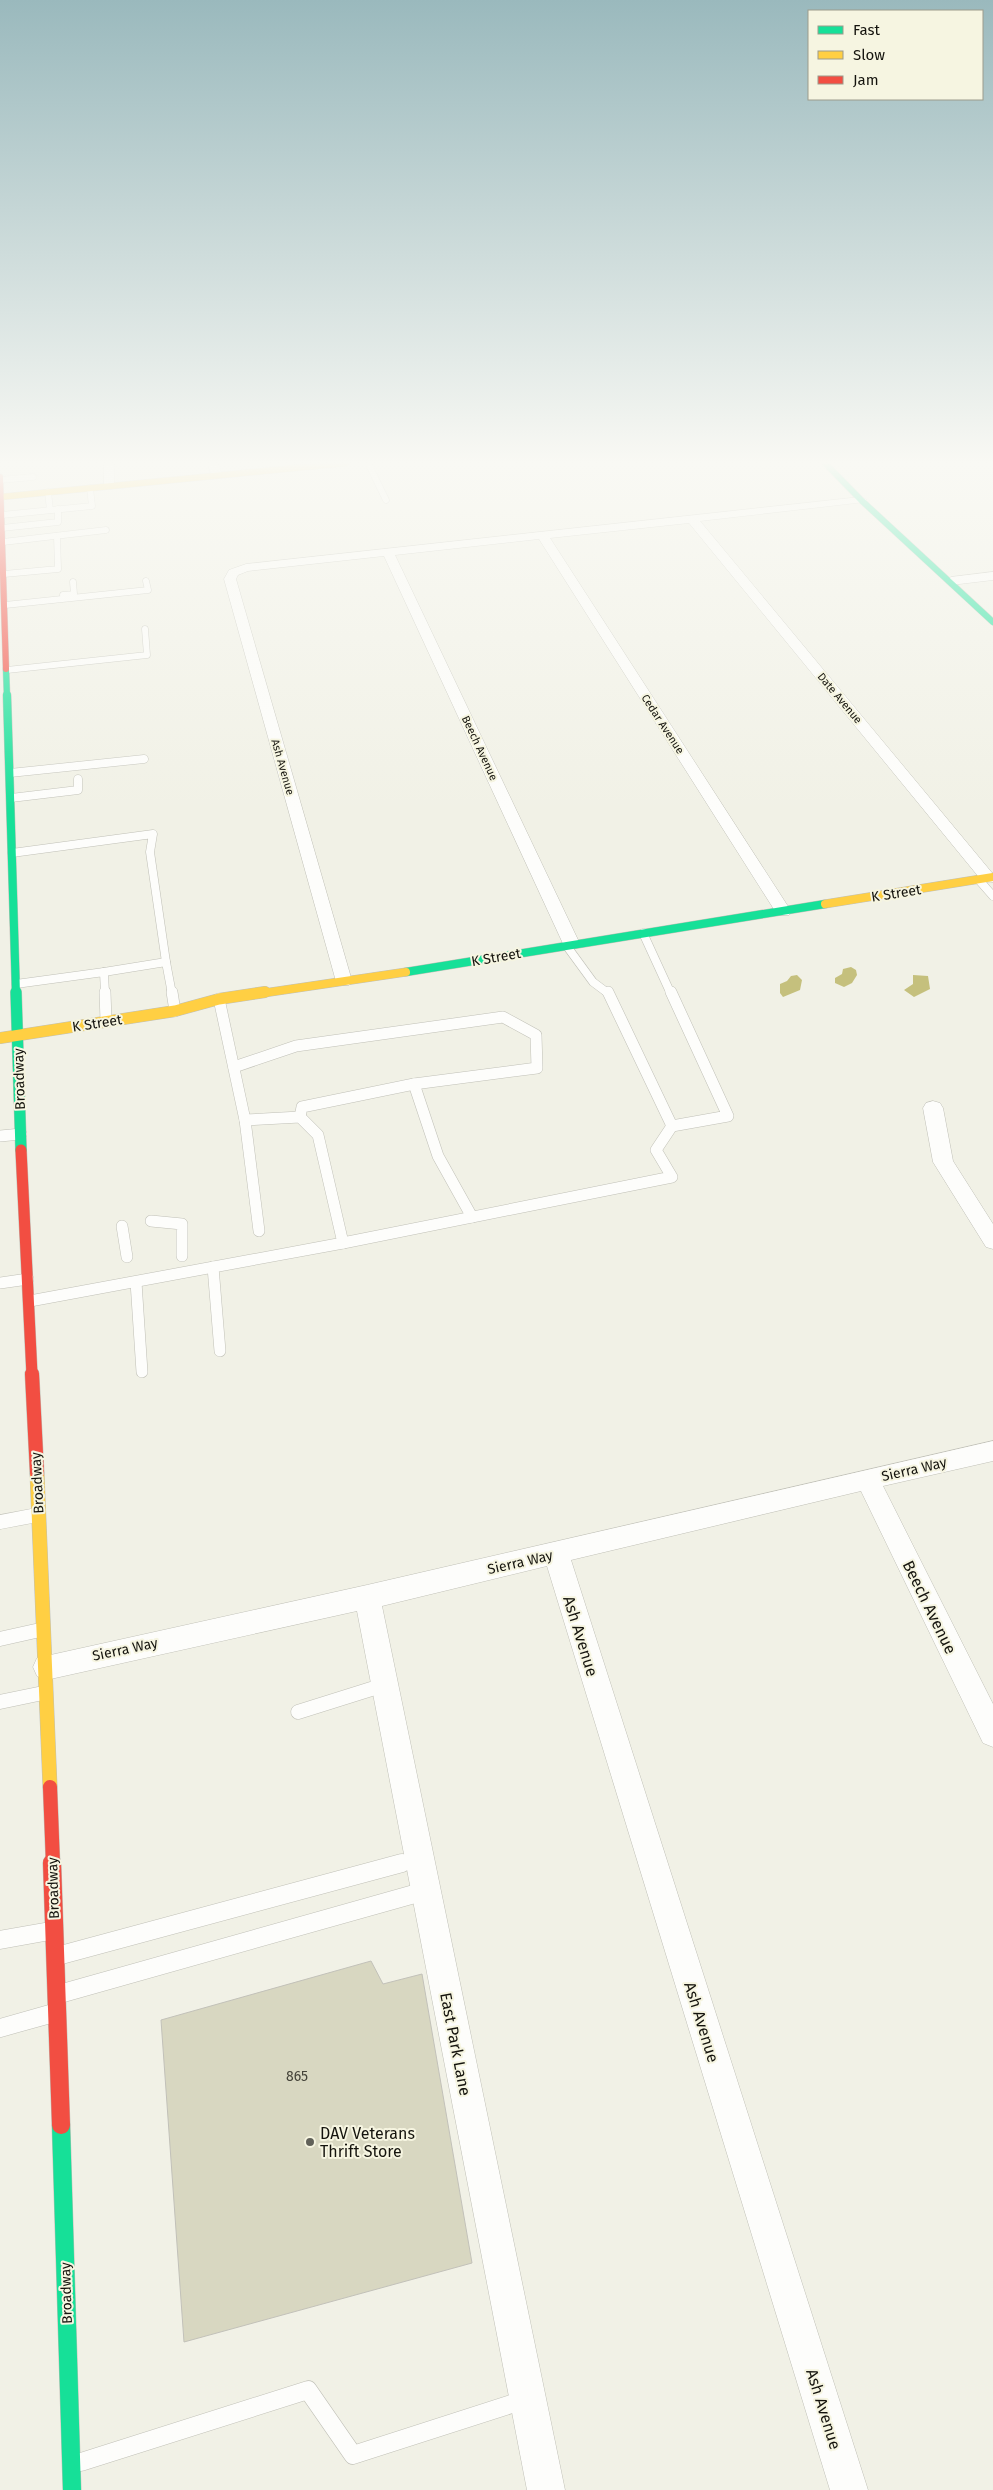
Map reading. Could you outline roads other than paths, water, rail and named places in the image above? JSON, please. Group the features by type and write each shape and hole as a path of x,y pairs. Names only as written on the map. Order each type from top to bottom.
{"main road":[{"name":"Broadway","path":"3,579 3,624 7,670 10,773 7,800 12,853 21,1134 47,1692 72,2490"},
{"path":"951,581 993,622"},
{"name":"K Street","path":"0,1038 175,1011 219,999 478,961 568,944 784,912 987,878"}],"street":[{"name":"Ash Avenue","path":"230,579 343,981"},
{"name":"Beech Avenue","path":"400,579 568,944"},
{"name":"Cedar Avenue","path":"571,579 784,912"},
{"name":"Date Avenue","path":"741,579 987,878"},
{"path":"951,581 966,579"},
{"path":"933,1108 943,1162 993,1241"},
{"name":"Sierra Way","path":"46,1667 368,1597 993,1451"},
{"name":"Beech Avenue","path":"868,1480 993,1734"},
{"name":"Ash Avenue","path":"556,1554 849,2490"},
{"name":"East Park Lane","path":"368,1597 384,1685 546,2490"}],"lane":[{"path":"3,597 148,590 146,581"},
{"path":"3,597 74,594 73,582"},
{"path":"7,670 147,655 145,629"},
{"path":"10,773 144,759"},
{"path":"7,800 78,790 78,778"},
{"path":"12,853 153,834 150,852 175,1011"},
{"path":"987,878 993,896"},
{"path":"0,902 14,900"},
{"path":"29,1301 343,1243 672,1177 656,1150 672,1126 728,1116 643,933"},
{"path":"568,944 594,982 608,992 672,1126"},
{"path":"16,984 166,962"},
{"path":"104,972 106,1021"},
{"path":"219,999 245,1120 259,1231"},
{"path":"234,1068 296,1046 503,1017 536,1034 538,1068 414,1084 302,1107 300,1117"},
{"path":"414,1084 438,1156 472,1217"},
{"path":"245,1120 300,1117 318,1135 343,1243"},
{"path":"0,1136 21,1134"},
{"path":"151,1221 182,1224 182,1256"},
{"path":"122,1226 127,1258"},
{"path":"213,1267 220,1352"},
{"path":"0,1283 28,1279"},
{"path":"136,1282 142,1372"},
{"path":"0,1522 39,1514"},
{"path":"0,1639 44,1630"},
{"path":"298,1712 384,1685"},
{"path":"0,1702 47,1692"},
{"path":"55,1956 419,1858"},
{"path":"56,1995 426,1891"},
{"path":"0,1940 54,1930"},
{"path":"0,2028 57,2012"},
{"path":"71,2465 308,2390 353,2455 528,2399"}],"place":[{"name":"DAV Veterans Thrift Store","path":"310,2142"}]}
